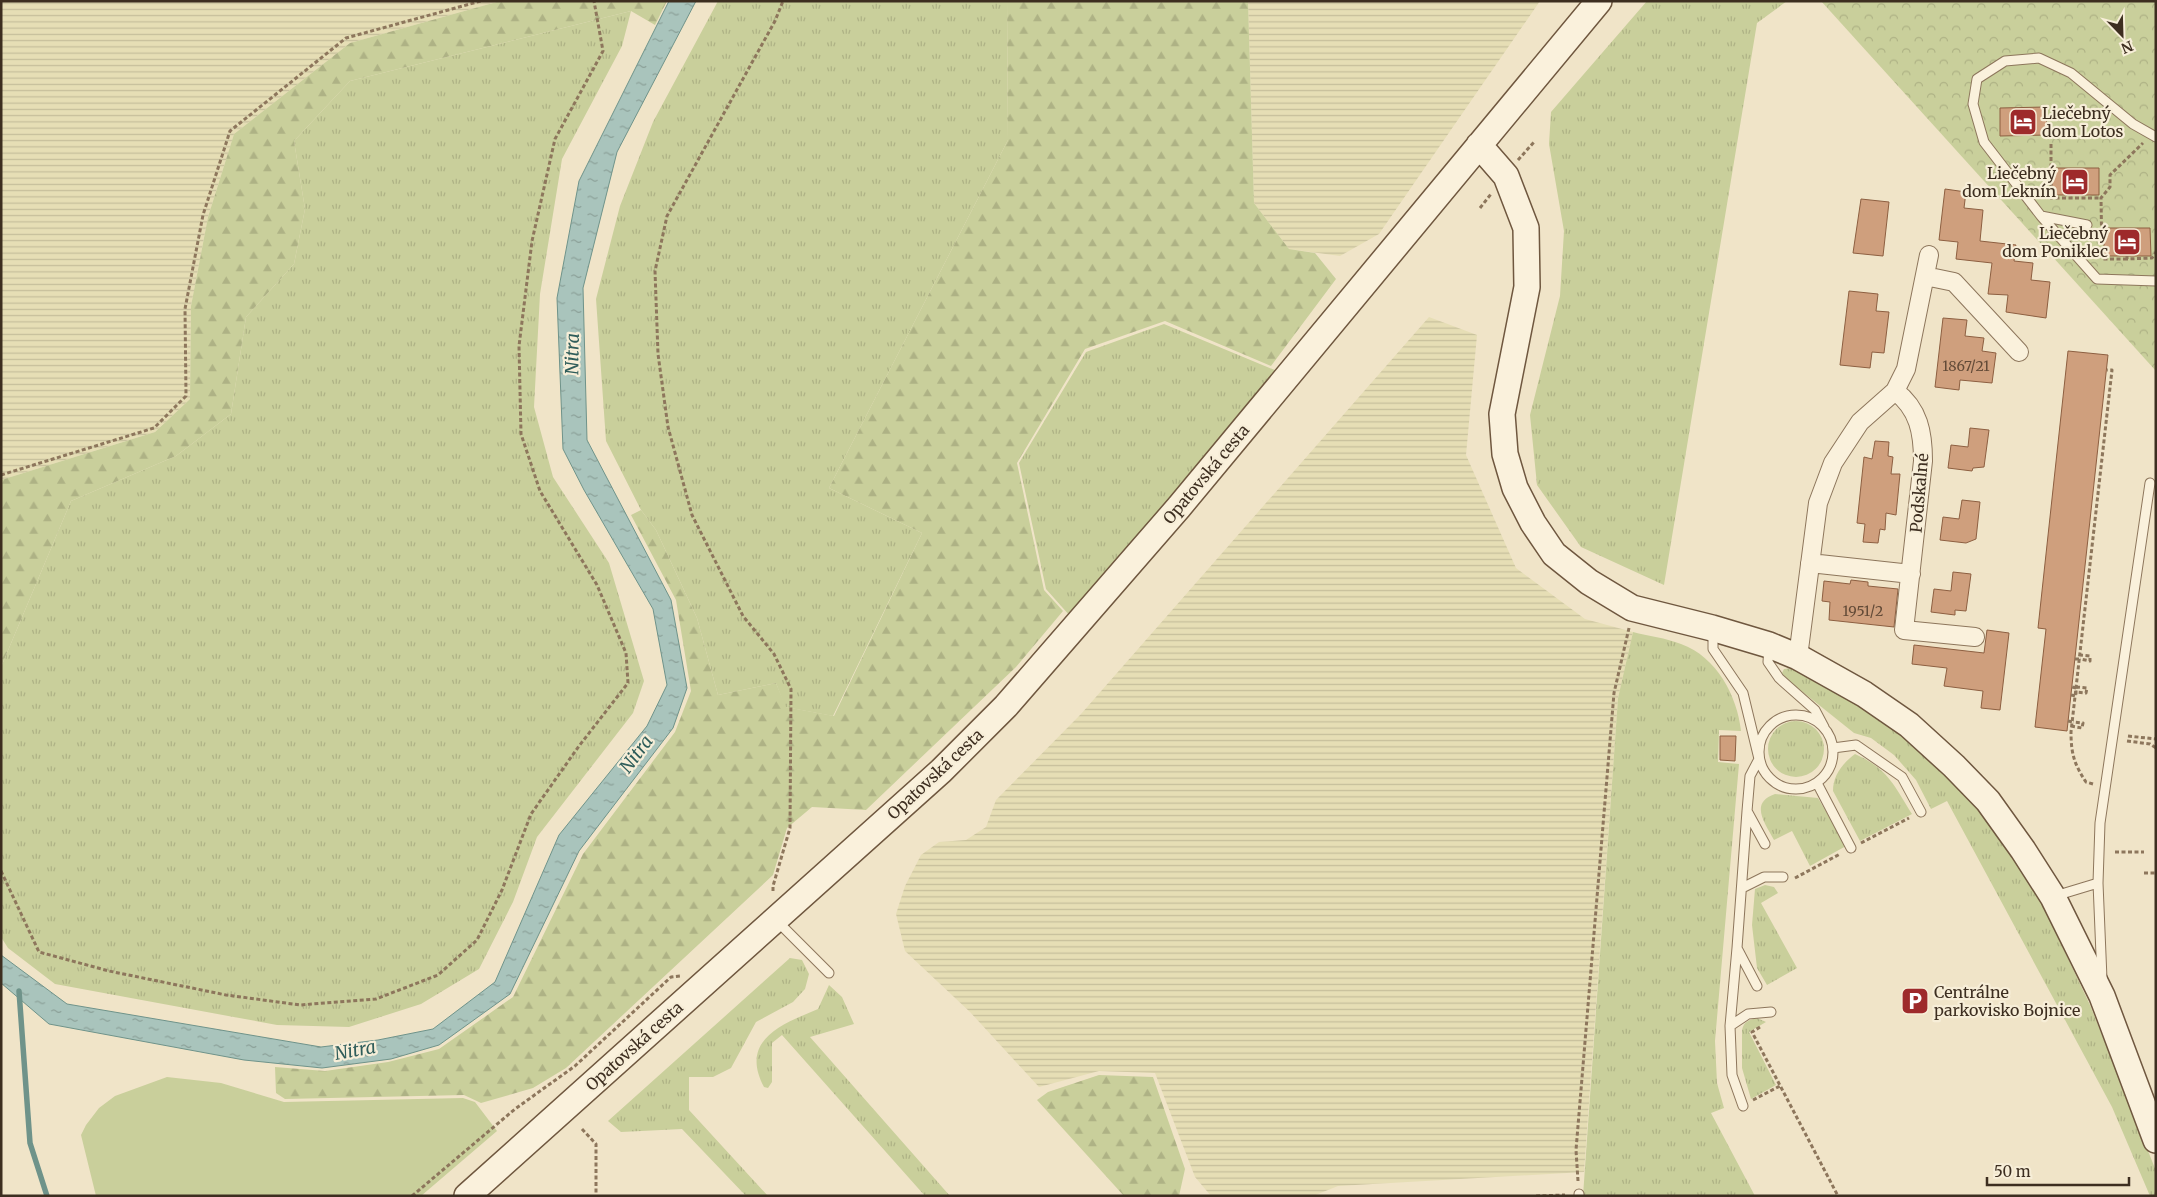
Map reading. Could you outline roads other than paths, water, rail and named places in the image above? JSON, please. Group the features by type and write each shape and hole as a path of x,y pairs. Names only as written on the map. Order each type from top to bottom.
{"street":[{"name":"Opatovská cesta","path":"468,1196 941,771 1006,706 1179,508 1600,1"},
{"path":"1479,146 1506,176 1526,228 1527,287 1502,414 1505,454 1515,488 1533,523 1554,554 1589,582 1635,608 1712,628 1798,656 1864,694 1909,725 1954,766 1988,801 2053,896 2102,996 2156,1140"},
{"path":"1798,656 1818,503 1832,463 1860,422 1895,391 1906,370 1929,254"},
{"path":"1925,276 1954,282 2019,352"},
{"name":"Podskalné","path":"1895,391 1908,401 1918,421 1923,441 1923,461 1904,630 1975,638"},
{"path":"1810,563 1911,574"}],"lane":[{"path":"2154,136 2133,124 2071,73 2039,58 2005,61 1978,79 1972,104 1984,142 2041,216 2097,279 2156,280"},
{"path":"2041,216 2087,225"},
{"path":"2102,996 2102,952 2098,883 2100,823 2150,483"},
{"path":"1712,628 1714,649 1743,693 1759,759 1765,773 1775,783 1788,789 1803,789 1817,783 1827,774 1832,761 1833,748 1830,736 1815,710 1779,678 1768,662 1769,645"},
{"path":"1743,1106 1732,1076 1730,1026 1750,776 1759,759 1760,740 1771,724 1788,715 1808,716 1824,727"},
{"path":"1833,748 1856,745 1902,777 1921,812"},
{"path":"1817,783 1851,848"},
{"path":"1747,810 1765,844"},
{"path":"1742,888 1764,877 1783,877"},
{"path":"2053,896 2098,883"},
{"path":"775,919 829,972"},
{"path":"1737,948 1757,986"},
{"path":"1730,1026 1748,1014 1771,1012"}],"water":[{"name":"Nitra","path":"669,1 696,1 617,152 583,288 587,440 671,600 687,688 673,728 579,851 510,994 439,1045 391,1059 322,1068 244,1060 49,1024 1,983 1,955 67,1004 321,1047 378,1040 433,1029 495,982 559,835 647,726 667,685 653,609 584,490 563,449 557,298 579,181"}],"waterway":[{"path":"19,991 30,1143 47,1196"}],"place":[{"name":"Liečebný dom Lotos","path":"2023,122"},
{"name":"Liečebný dom Leknín","path":"2075,182"},
{"name":"Liečebný dom Poniklec","path":"2127,242"},
{"name":"Centrálne parkovisko Bojnice","path":"1915,1001"}]}
